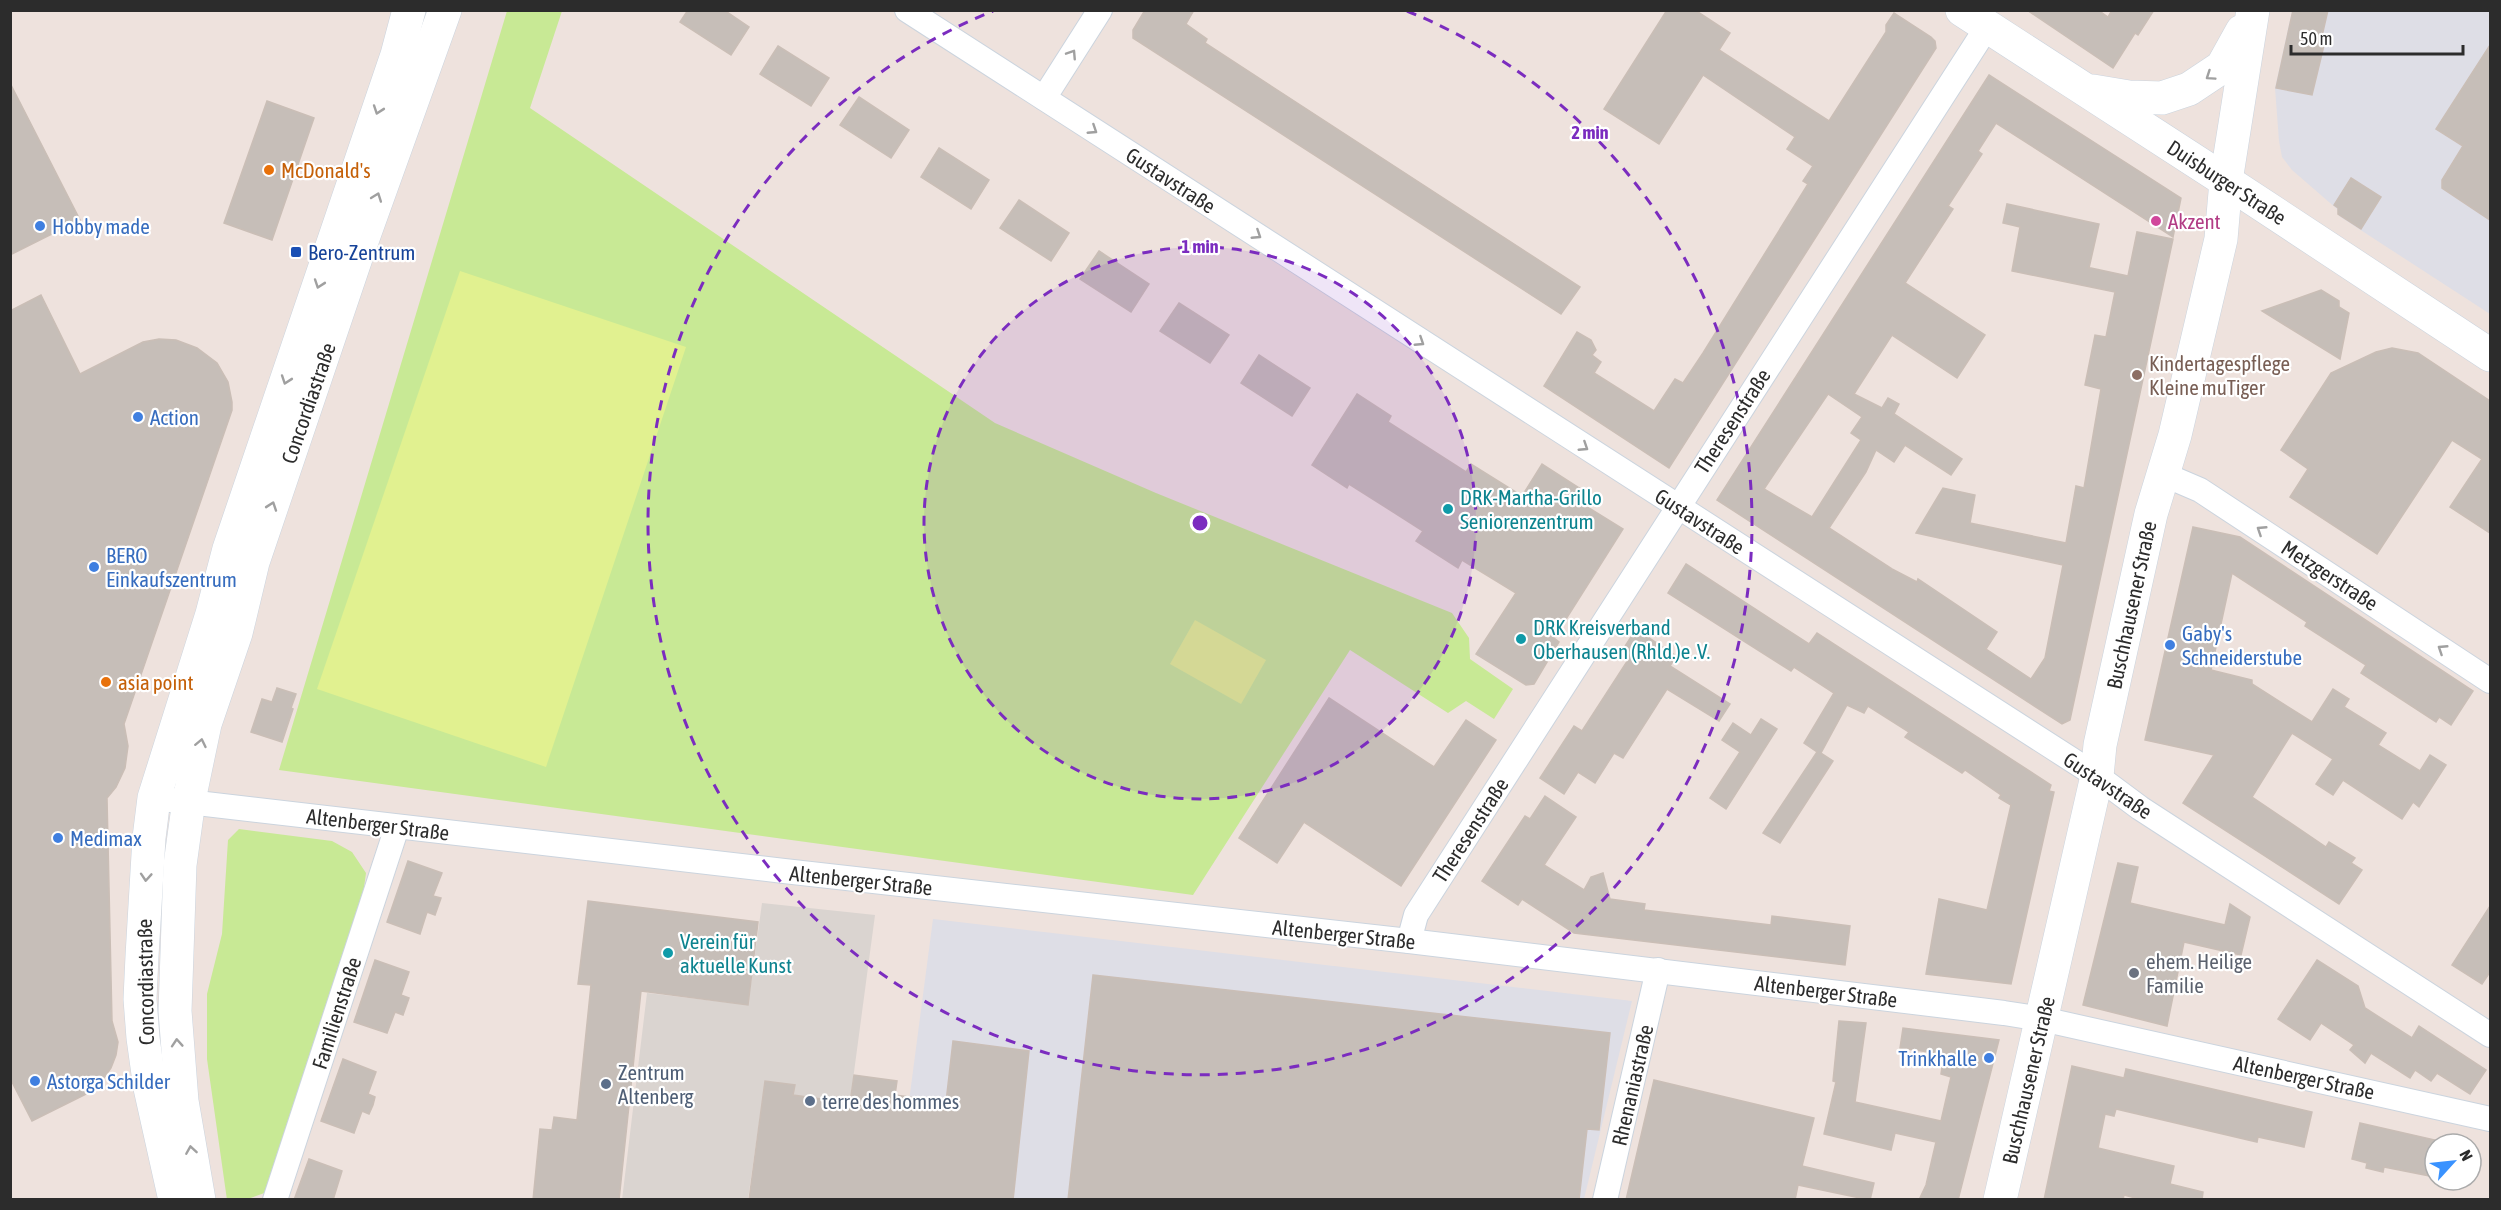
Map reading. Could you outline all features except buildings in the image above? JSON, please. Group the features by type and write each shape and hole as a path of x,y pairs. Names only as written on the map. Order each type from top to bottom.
{"street":[{"name":"Concordiastraße","path":"175,1200 150,1088 140,999 144,900 154,798 212,614 229,549 397,55 409,10"},
{"name":"Concordiastraße","path":"199,1200 182,1101 175,1011 180,876 189,800 205,724 236,633 253,562 358,252 444,10"},
{"name":"Gustavstraße","path":"907,10 2097,776 2140,808 2490,1035"},
{"path":"1044,98 1100,10"},
{"path":"2079,87 2129,97 2162,98 2189,89 2222,67 2253,10"},
{"name":"Buschhausener Straße","path":"2000,1200 2097,776 2100,745 2151,514 2165,475 2221,239 2226,181 2253,10"},
{"name":"Duisburger Straße","path":"1974,19 2490,355"},
{"name":"Theresenstraße","path":"1409,941 1416,915 1677,506 1974,19"},
{"name":"Metzgerstraße","path":"2165,475 2200,490 2490,681"},
{"path":"154,798 189,800"},
{"name":"Altenberger Straße","path":"189,800 397,827 1658,970 2042,1019 2490,1119"},
{"name":"Familienstraße","path":"274,1200 397,827"},
{"name":"Rhenaniastraße","path":"1605,1200 1658,970"}],"shaded area":[{"path":"2292,11 2490,11 2490,314 2339,216 2337,209 2292,170 2282,157 2275,88"},
{"path":"762,903 875,915 850,1102 793,1095 794,1085 765,1081 748,1199 622,1200 647,993 748,1005"},
{"path":"933,919 1632,1001 1584,1199 896,1200"}],"green space":[{"path":"507,11 562,11 530,108 995,423 1156,493 1452,613 1469,638 1470,659 1513,689 1494,719 1466,701 1448,713 1350,650 1193,895 279,770"},
{"path":"460,271 686,347 546,767 317,689"},
{"path":"1195,620 1266,660 1241,704 1170,664"},
{"path":"239,829 332,841 352,852 366,873 362,902 267,1192 248,1199 227,1200 207,1059 207,994 222,934 228,840"}],"place":[{"name":"McDonald's","path":"269,170"},
{"name":"Akzent","path":"2156,221"},
{"name":"Hobby made","path":"40,226"},
{"name":"Bero-Zentrum","path":"296,252"},
{"name":"Kindertagespflege Kleine muTiger","path":"2137,375"},
{"name":"Action","path":"138,417"},
{"name":"DRK-Martha-Grillo Seniorenzentrum","path":"1448,509"},
{"name":"BERO Einkaufszentrum","path":"94,567"},
{"name":"DRK Kreisverband Oberhausen (Rhld.)e .V.","path":"1521,639"},
{"name":"Gaby's Schneiderstube","path":"2170,645"},
{"name":"asia point","path":"106,682"},
{"name":"Medimax","path":"58,838"},
{"name":"Verein für aktuelle Kunst","path":"668,953"},
{"name":"ehem. Heilige Familie","path":"2134,973"},
{"name":"Trinkhalle","path":"1989,1058"},
{"name":"Astorga Schilder","path":"35,1081"},
{"name":"Zentrum Altenberg","path":"606,1084"},
{"name":"terre des hommes","path":"810,1101"}]}
